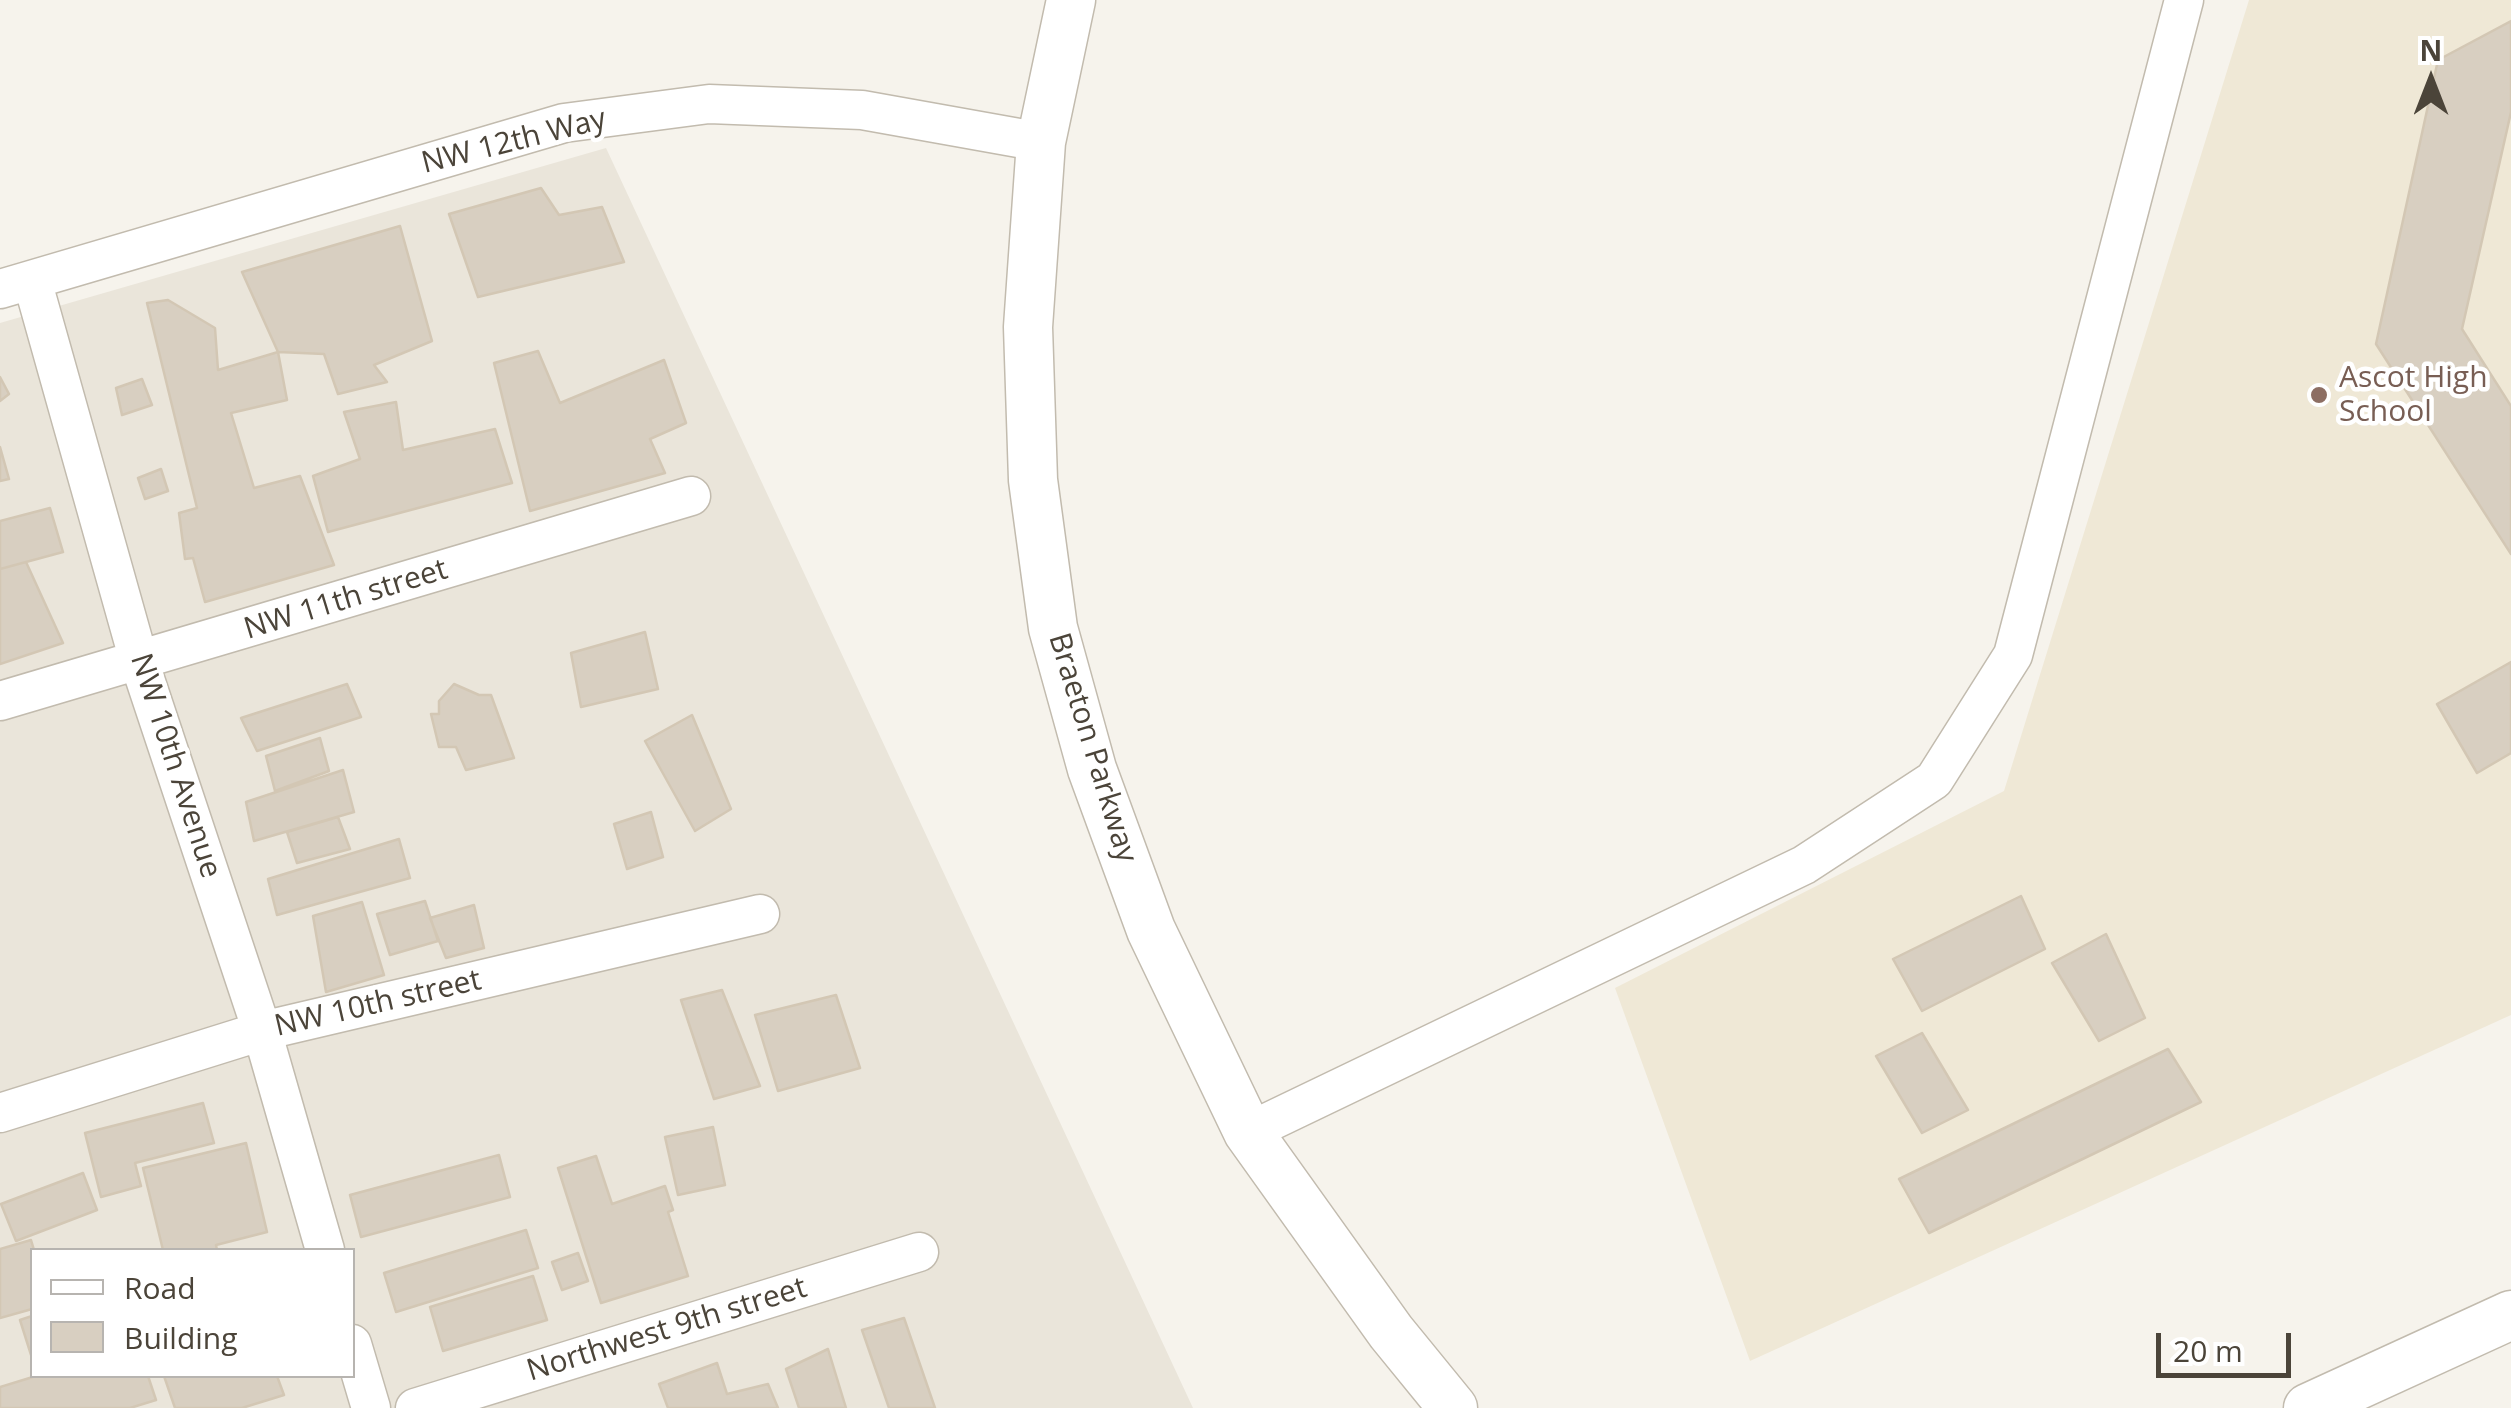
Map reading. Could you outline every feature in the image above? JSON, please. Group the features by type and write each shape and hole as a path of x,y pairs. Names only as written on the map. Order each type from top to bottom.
{"street":[{"name":"Braeton Parkway","path":"1070,0 1041,142 1028,326 1033,480 1054,628 1092,769 1151,930 1248,1132 1391,1332 1454,1408"},
{"path":"1248,1132 1804,865 1934,780 2013,656 2184,0"},
{"name":"NW 12th Way","path":"16,284 564,123 708,104 862,110 1041,142"},
{"name":"NW 10th Avenue","path":"16,284 262,1031 325,1248"},
{"name":"NW 11th street","path":"0,701 690,496"},
{"name":"NW 10th street","path":"0,1113 262,1031 760,914"},
{"name":"Northwest 9th street","path":"415,1408 919,1252"},
{"path":"2308,1408 2511,1315"},
{"path":"355,1354 371,1408"}],"shaded area":[{"name":"Ascot High School","path":"2249,0 2511,0 2511,1015 1750,1361 1615,988 2004,791"},
{"path":"606,148 1193,1408 0,1408 0,323"}],"building":[{"path":"2511,21 2511,112 2462,329 2511,406 2511,554 2376,344 2438,60"},
{"path":"541,188 559,215 602,207 624,262 478,297 449,214"},
{"path":"400,226 432,341 374,365 387,382 338,394 324,354 278,352 242,272"},
{"path":"168,300 215,328 218,370 278,352 287,400 231,413 254,488 300,476 334,565 205,602 193,558 185,559 179,513 197,508 147,303"},
{"path":"538,351 560,403 664,360 686,423 650,439 665,473 530,511 494,363"},
{"path":"0,377 9,394 0,401"},
{"path":"142,379 152,405 122,415 116,388"},
{"path":"396,402 403,450 495,429 512,483 328,532 313,476 360,459 344,412"},
{"path":"0,447 9,479 0,481"},
{"path":"161,469 168,491 145,499 138,478"},
{"path":"50,508 63,552 0,569 0,521"},
{"path":"26,562 63,643 0,664 0,569"},
{"path":"645,632 658,689 581,707 571,653"},
{"path":"2511,662 2511,753 2477,773 2437,704"},
{"path":"347,684 361,717 257,751 241,718"},
{"path":"454,684 479,695 491,695 514,758 466,770 456,747 439,747 431,714 439,714 439,701"},
{"path":"692,715 731,809 695,831 645,741"},
{"path":"320,738 329,771 275,791 266,756"},
{"path":"343,770 354,812 254,841 246,802"},
{"path":"651,812 663,857 627,869 614,824"},
{"path":"338,817 350,849 297,863 287,832"},
{"path":"399,839 410,878 277,915 268,879"},
{"path":"2021,896 2045,949 1922,1011 1893,959"},
{"path":"425,901 438,941 390,955 377,914"},
{"path":"362,902 384,975 326,992 313,916"},
{"path":"474,905 484,948 446,958 430,918"},
{"path":"2106,934 2145,1018 2099,1041 2052,963"},
{"path":"722,990 760,1086 714,1099 681,1000"},
{"path":"836,995 860,1068 778,1091 755,1015"},
{"path":"1922,1033 1968,1110 1922,1133 1876,1056"},
{"path":"2168,1049 2201,1102 1929,1233 1899,1179"},
{"path":"203,1103 214,1143 135,1163 141,1186 101,1197 85,1133"},
{"path":"713,1127 725,1185 678,1195 665,1137"},
{"path":"246,1143 267,1232 216,1245 217,1248 163,1248 143,1168"},
{"path":"499,1155 510,1197 361,1237 350,1195"},
{"path":"596,1156 612,1204 665,1186 673,1210 668,1212 688,1276 601,1303 558,1168"},
{"path":"83,1173 97,1210 16,1241 1,1204"},
{"path":"526,1230 538,1268 396,1312 384,1273"},
{"path":"31,1240 33,1248 30,1248 30,1310 0,1318 0,1249"},
{"path":"578,1253 588,1281 562,1290 552,1262"},
{"path":"533,1276 547,1320 443,1351 430,1307"},
{"path":"30,1317 30,1352 20,1320"},
{"path":"904,1318 935,1408 889,1408 862,1330"},
{"path":"828,1349 846,1408 799,1408 786,1369"},
{"path":"717,1363 727,1394 768,1384 778,1408 668,1408 659,1384"},
{"path":"30,1378 149,1378 156,1400 130,1408 0,1408 0,1387"},
{"path":"165,1378 278,1378 284,1395 242,1408 175,1408"}],"place":[{"name":"Ascot High School","path":"2319,395"}]}
